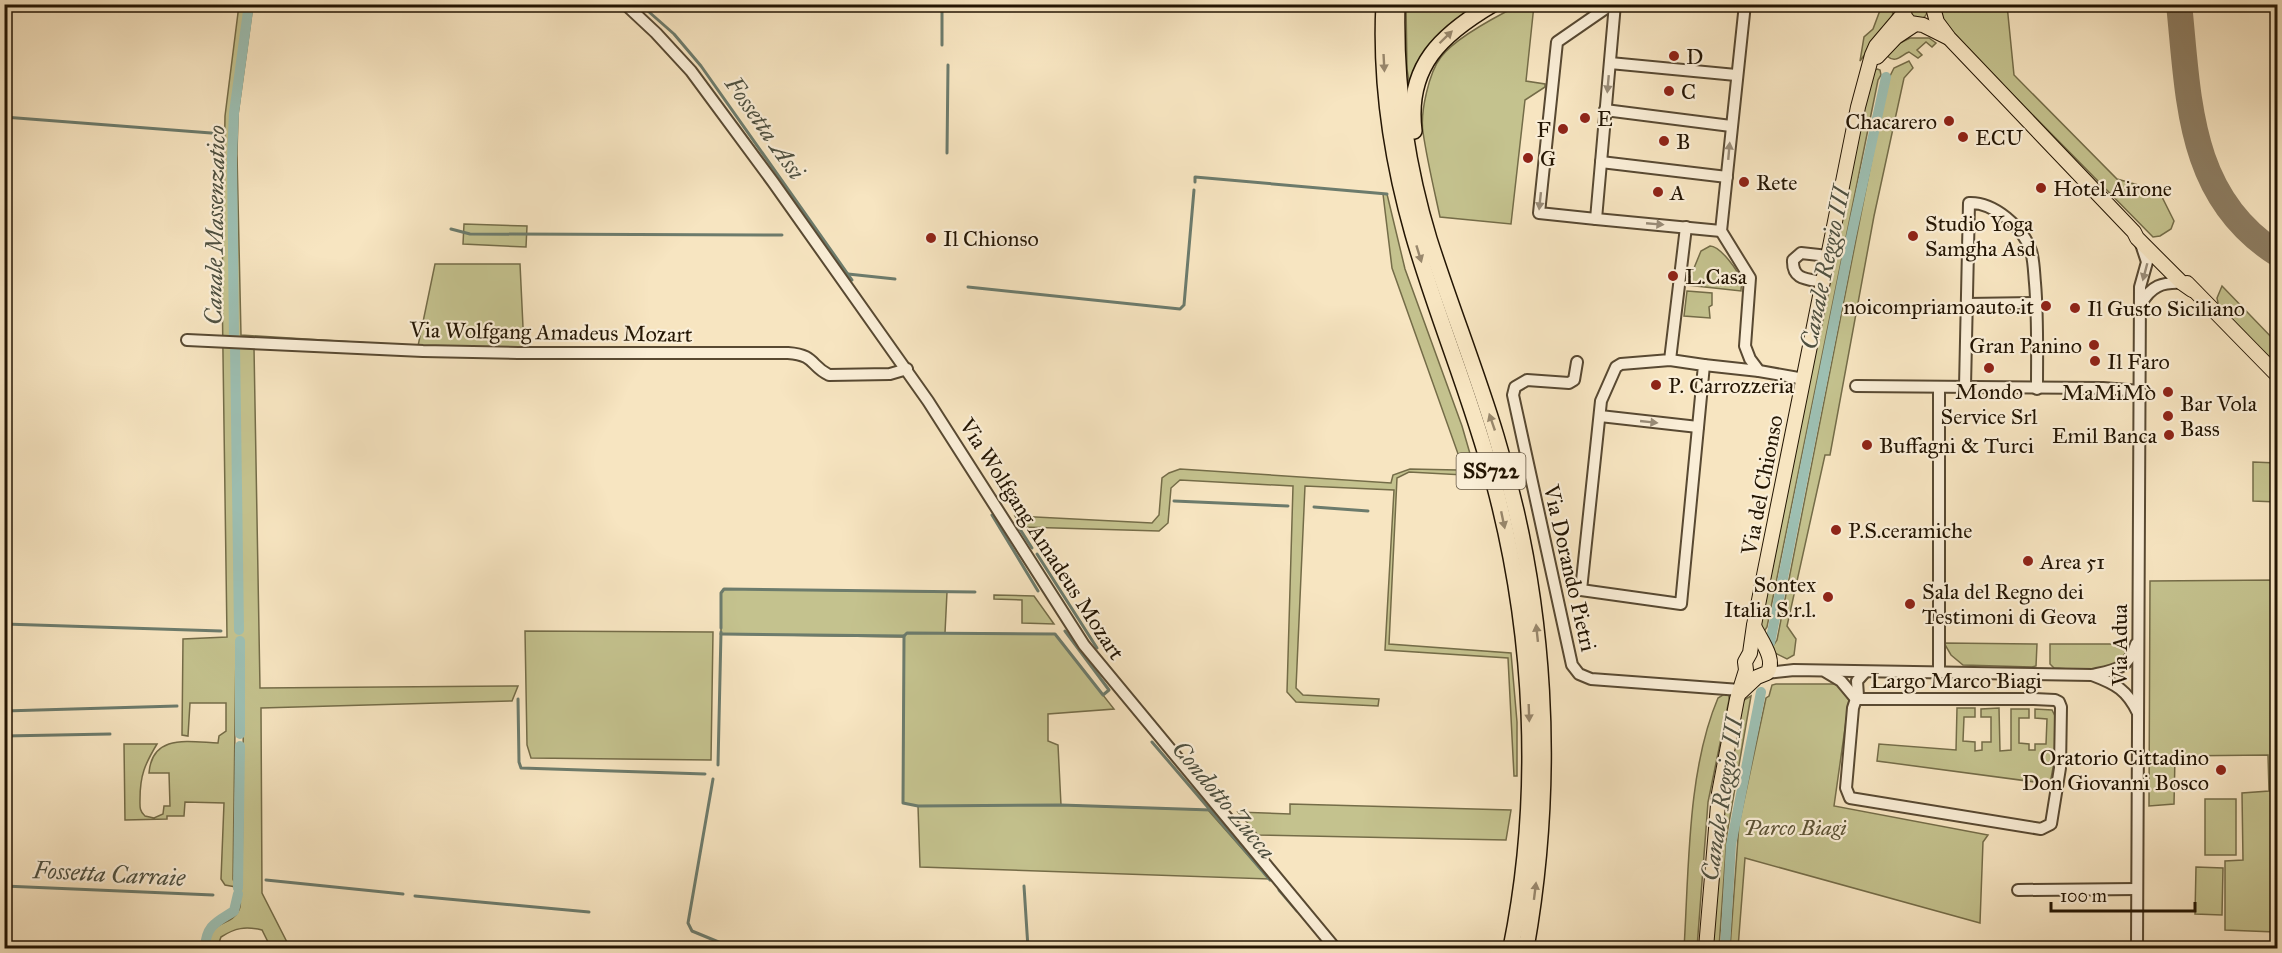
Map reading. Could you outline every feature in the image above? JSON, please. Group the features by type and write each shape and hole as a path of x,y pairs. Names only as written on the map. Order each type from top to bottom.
{"highway":[{"name":"SS722","path":"1383,4 1387,100 1404,196 1419,254 1492,473 1518,602 1529,712 1529,765 1525,855 1511,948"},
{"name":"SS722","path":"1398,4 1398,64 1403,116 1413,176 1422,212 1505,468 1522,539 1536,626 1543,711 1543,784 1538,873 1526,948"},
{"name":"SS722","path":"1422,212 1413,128 1413,110 1418,82 1424,66 1441,41 1465,21 1493,4"}],"main road":[{"path":"1903,7 1907,20 1949,38"},
{"name":"Via del Chionso","path":"1762,667 1745,662 1750,653 1867,68 1876,46 1903,7"},
{"path":"1867,68 1896,37 1930,21 1933,9"},
{"path":"1933,9 1949,38 2137,236 2140,234 2187,287 2277,376"},
{"path":"1706,948 1715,823 1724,762 1740,692 1762,667 1754,625"}],"street":[{"name":"Via Wolfgang Amadeus Mozart","path":"625,4 668,45 706,89 906,369 1084,645 1335,948"},
{"path":"1596,219 1614,4"},
{"path":"1614,4 1557,42 1539,213 1721,231"},
{"path":"1744,4 1721,231 1750,278 1745,346 1750,360 1759,371"},
{"path":"1610,63 1736,75"},
{"path":"1605,110 1731,126"},
{"path":"1601,162 1727,177"},
{"path":"1965,387 1969,202 1977,202 1999,212 2012,224 2027,244 2033,262 2037,303 2037,389"},
{"path":"1670,360 1686,227"},
{"name":"Via Adua","path":"2137,236 2147,262 2146,273 2140,287 2137,948"},
{"path":"1823,282 1798,278 1794,272 1793,260 1801,253 1828,256"},
{"path":"2141,305 2150,289 2157,285 2171,283 2187,287"},
{"path":"1967,304 2037,303"},
{"name":"Via Wolfgang Amadeus Mozart","path":"187,340 471,352 788,353 806,355 823,372 830,375 890,374 906,369"},
{"path":"1704,365 1681,604 1581,590 1601,401 1616,367 1621,364 1670,360 1804,379"},
{"name":"Via Dorando Pietri","path":"1577,362 1574,380 1569,383 1521,382 1515,387 1513,395 1572,665 1579,674 1591,679 1740,692"},
{"path":"1856,386 2140,391"},
{"path":"1939,673 1940,387"},
{"path":"1600,416 1698,427"},
{"path":"2121,668 2133,656 2138,637"},
{"path":"1762,667 1823,671 2092,675 2121,668 2135,670 2139,675"},
{"name":"Largo Marco Biagi","path":"1823,671 1841,681 1856,699"},
{"name":"Largo Marco Biagi","path":"1856,699 2023,699 2059,702 2061,707 2060,768 2051,824 2041,829 1850,798 1846,788 1853,708 1856,699 1858,696 1857,681 1865,672"},
{"path":"2092,675 2113,682 2124,692 2138,714"},
{"path":"2124,692 2131,693 2139,689"},
{"path":"2018,890 2137,889"}],"green space":[{"path":"1919,3 1925,5 1927,11 1925,17 1919,19 1913,17 1911,11 1913,5"},
{"path":"1521,4 1534,5 1526,81 1545,84 1545,87 1525,100 1511,224 1440,217 1422,124 1426,93 1433,72 1441,57 1456,42"},
{"path":"239,5 253,5 238,115 241,335 418,346 435,264 520,264 524,348 767,349 767,359 254,348 260,688 518,686 512,701 261,708 262,893 290,948 271,948 262,930 245,928 221,937 217,948 208,948 212,932 216,927 231,920 241,904 238,888 242,883 244,648 241,643 236,649 233,879 236,887 225,885 221,879 224,803 185,802 184,816 167,816 167,819 125,820 124,744 157,744 144,770 140,791 142,812 145,816 154,818 163,814 164,806 170,806 169,773 149,773 157,751 174,743 218,743 219,736 226,731 226,703 190,703 188,736 182,735 183,639 227,637 222,284 225,116"},
{"path":"1406,5 1482,5 1456,21 1436,38 1415,72 1410,88 1407,69"},
{"path":"1882,5 1894,5 1892,18 1860,61 1864,37 1873,29"},
{"path":"1937,5 2007,5 2014,75 2117,179 2152,189 2161,195 2174,221 2171,229 2160,236 2153,237 1955,36 1940,15"},
{"path":"1910,38 1929,38 1936,43 1932,47 1926,42 1917,50 1922,55 1918,58 1909,52 1896,59 1887,56 1900,43"},
{"path":"1909,61 1913,68 1904,78 1874,216 1830,455 1825,455 1787,626 1796,639 1794,655 1787,659 1775,653 1773,646 1777,640 1887,82 1894,68"},
{"path":"1880,70 1881,75 1878,80 1767,627 1763,633 1758,625 1868,73"},
{"path":"1383,194 1387,194 1405,269 1462,426 1475,471 1480,472 1482,476 1409,472 1397,478 1389,644 1511,653 1517,722 1517,776 1514,776 1508,658 1385,650 1394,490 1305,486 1296,688 1303,695 1379,699 1378,706 1296,702 1287,692 1293,486 1180,480 1171,488 1168,523 1159,531 1022,527 1015,516 1152,523 1159,515 1162,478 1180,469 1391,483 1393,475 1410,469 1458,470 1462,465 1392,268"},
{"path":"464,224 527,226 526,247 463,244"},
{"path":"1710,246 1724,254 1733,266 1740,277 1741,291 1687,285 1701,251"},
{"path":"2222,286 2277,343 2277,368 2219,308 2217,298"},
{"path":"1687,291 1712,293 1712,305 1709,307 1710,318 1684,316"},
{"path":"2253,462 2277,463 2277,502 2253,501"},
{"path":"2277,580 2278,948 2275,948 2275,932 2225,930 2225,861 2243,860 2242,793 2269,791 2268,755 2175,756 2174,804 2149,806 2150,581"},
{"path":"724,589 947,592 945,633 1055,634 1114,709 1048,714 1048,741 1058,745 1061,805 1208,810 1269,879 920,867 918,806 903,803 904,637 721,634 721,593"},
{"path":"994,595 1034,596 1054,624 1022,623 1022,600 994,599"},
{"path":"525,631 713,632 711,760 531,758 527,745"},
{"path":"1944,643 2037,644 2036,666 1963,665 1951,655"},
{"path":"2050,644 2130,644 2125,655 2118,662 2099,669 2088,670 2054,668 2050,664"},
{"name":"Parco Biagi","path":"1837,684 1849,700 1834,806 1988,835 1983,842 1980,923 1745,858 1738,948 1730,948 1739,824 1766,698 1769,696 1772,685"},
{"path":"1726,693 1729,694 1729,700 1708,802 1697,948 1684,948 1691,821 1700,757 1718,698"},
{"path":"1751,696 1727,834 1719,948 1710,948 1721,803 1742,701"},
{"path":"1957,708 1975,708 1975,717 1964,717 1963,741 1975,742 1975,751 1982,750 1982,742 1991,742 1991,717 1981,717 1981,709 1999,708 2000,751 2011,750 2011,709 2029,709 2029,718 2019,718 2019,743 2029,744 2029,750 2035,750 2035,744 2046,744 2047,719 2035,718 2035,709 2052,710 2055,716 2055,757 2050,784 1877,761 1879,744 1956,750"},
{"path":"2205,799 2236,799 2236,855 2205,855"},
{"path":"1290,804 1511,810 1506,840 1258,835 1238,812 1290,814"},
{"path":"2196,867 2223,868 2222,915 2195,914"}],"waterway":[{"name":"Canale Massenzatico","path":"234,339 232,158 234,113 249,4"},
{"name":"Fossetta Assi","path":"640,4 674,34 701,66 852,280"},
{"path":"942,4 942,45"},
{"path":"947,153 948,65"},
{"name":"Canale Reggio III","path":"1770,643 1851,237 1886,77"},
{"path":"4,117 224,134"},
{"path":"1195,182 1195,177 1387,194"},
{"path":"968,287 1180,309 1184,305 1194,190"},
{"path":"451,229 470,234 782,235"},
{"path":"848,274 895,279"},
{"name":"Canale Massenzatico","path":"235,344 239,630"},
{"path":"1174,501 1288,506"},
{"path":"1314,507 1368,511"},
{"name":"Condotto Zucca","path":"992,515 1038,591"},
{"name":"Fossetta Assi","path":"1018,526 1032,548"},
{"name":"Fossetta Assi","path":"1037,554 1097,648"},
{"path":"721,628 721,593 724,589 975,592"},
{"path":"4,624 221,631"},
{"path":"721,634 904,636 907,633 1055,634 1103,695 1109,690 1065,631"},
{"path":"718,765 721,632"},
{"path":"904,636 903,803 918,806 1061,805 1211,810"},
{"name":"Canale Massenzatico","path":"240,641 240,734"},
{"name":"Canale Reggio III","path":"1725,948 1731,845 1761,692"},
{"path":"518,699 521,768 705,774"},
{"path":"4,711 177,706"},
{"path":"4,736 110,734"},
{"name":"Condotto Zucca","path":"1152,742 1270,880"},
{"name":"Canale Massenzatico","path":"238,888 240,746"},
{"path":"713,779 688,923 692,931 721,943 727,948"},
{"path":"266,880 403,894"},
{"name":"Fossetta Carraie","path":"4,886 213,895"},
{"path":"1024,886 1028,948"},
{"name":"Condotto Zucca","path":"1279,890 1297,911"},
{"name":"Canale Massenzatico","path":"205,948 210,929 234,911 238,894"},
{"path":"415,896 589,912"}],"taxiway":[{"path":"2179,4 2191,109 2198,143 2209,175 2226,204 2248,231 2278,254"}],"place":[{"name":"D","path":"1674,56"},
{"name":"C","path":"1669,91"},
{"name":"E","path":"1585,118"},
{"name":"Chacarero","path":"1949,121"},
{"name":"F","path":"1563,129"},
{"name":"ECU","path":"1963,137"},
{"name":"B","path":"1664,141"},
{"name":"G","path":"1528,158"},
{"name":"Rete","path":"1744,182"},
{"name":"Hotel Airone","path":"2041,188"},
{"name":"A","path":"1658,192"},
{"name":"Studio Yoga Samgha Asd","path":"1913,236"},
{"name":"Il Chionso","path":"931,238"},
{"name":"L.Casa","path":"1673,276"},
{"name":"noicompriamoauto.it","path":"2046,306"},
{"name":"Il Gusto Siciliano","path":"2075,308"},
{"name":"Gran Panino","path":"2094,345"},
{"name":"Il Faro","path":"2095,361"},
{"name":"Mondo Service Srl","path":"1989,368"},
{"name":"P. Carrozzeria","path":"1656,385"},
{"name":"MaMiMò","path":"2168,392"},
{"name":"Bar Vola Bass","path":"2168,416"},
{"name":"Emil Banca","path":"2169,435"},
{"name":"Buffagni & Turci","path":"1867,445"},
{"name":"P.S.ceramiche","path":"1836,530"},
{"name":"Area 51","path":"2028,561"},
{"name":"Sontex Italia S.r.l.","path":"1828,597"},
{"name":"Sala del Regno dei Testimoni di Geova","path":"1910,604"},
{"name":"Oratorio Cittadino Don Giovanni Bosco","path":"2221,770"}]}
